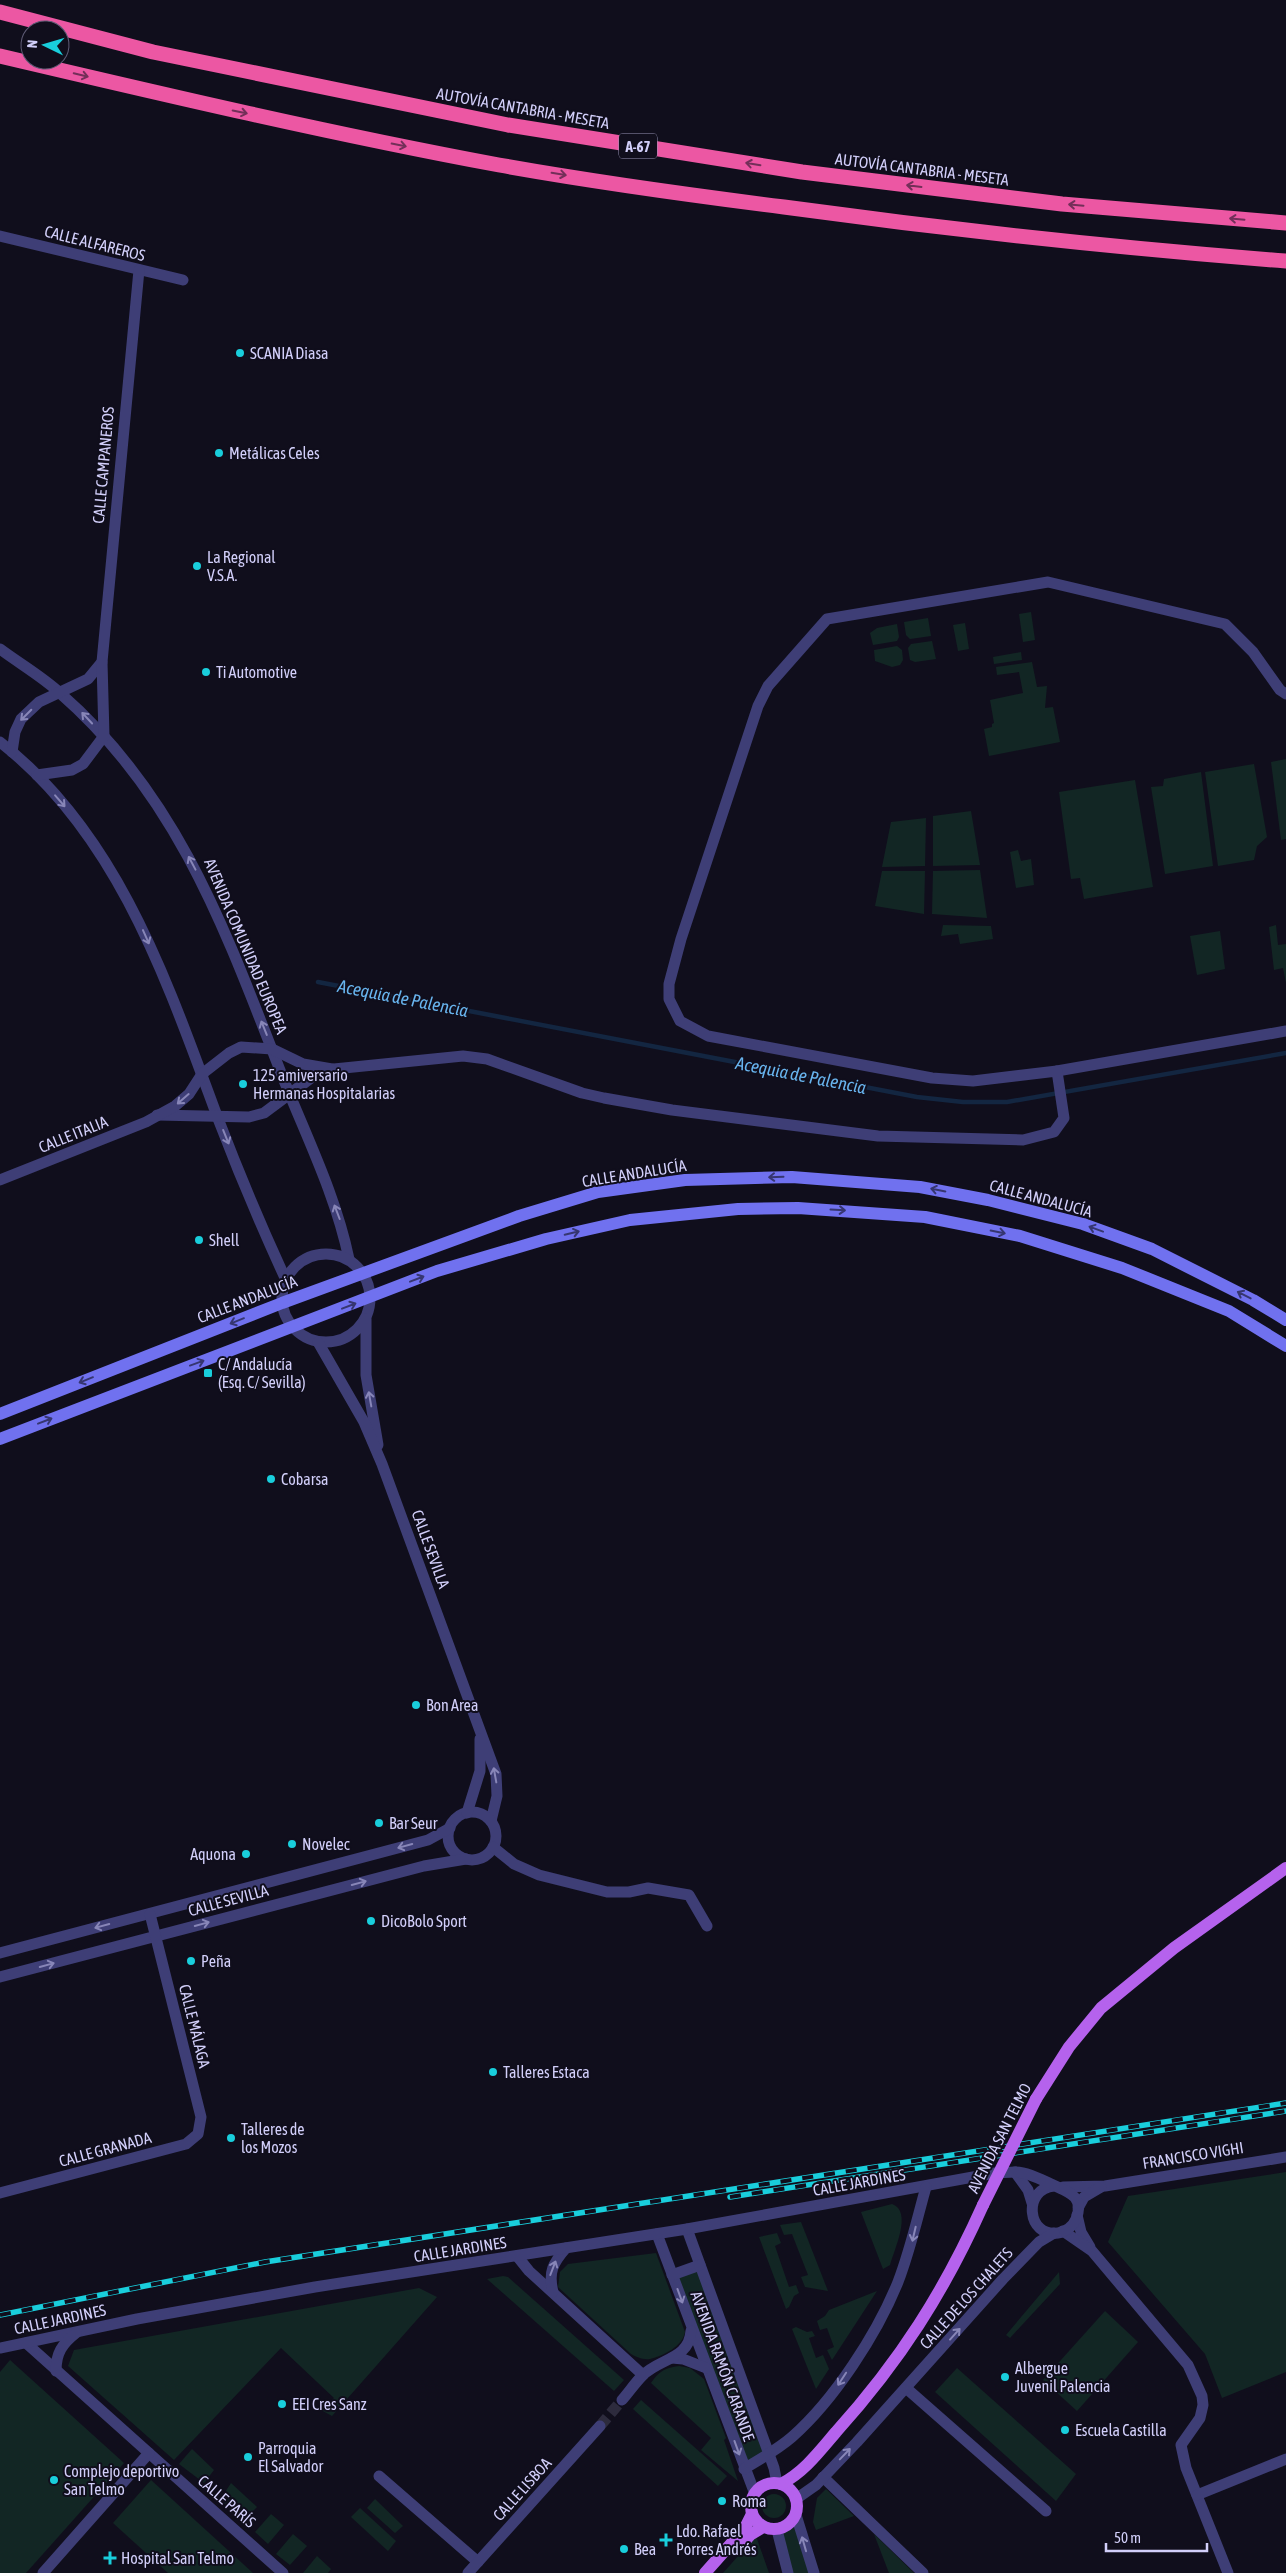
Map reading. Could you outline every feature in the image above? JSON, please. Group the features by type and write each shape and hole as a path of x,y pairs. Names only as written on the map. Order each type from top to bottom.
{"highway":[{"name":"AUTOVÍA CANTABRIA - MESETA","path":"0,12 153,52 320,88 528,128 802,172 1062,204 1286,223"},
{"path":"0,56 209,106 501,165 684,194 889,221 1177,252 1286,261"}],"main road":[{"name":"CALLE ANDALUCÍA","path":"0,1414 282,1302 519,1216 598,1192 685,1180 792,1177 920,1187 988,1200 1083,1224 1152,1249 1253,1300 1286,1320"},
{"path":"0,1439 446,1268 546,1239 630,1220 738,1210 798,1208 925,1217 1020,1236 1122,1268 1229,1311 1286,1346"},
{"name":"AVENIDA SAN TELMO","path":"779,2484 798,2475 856,2410 913,2337 959,2259 983,2205 1036,2099 1069,2047 1101,2008 1174,1948 1286,1868"},
{"name":"AVENIDA SAN TELMO","path":"795,2495 798,2475"},
{"path":"705,2573 745,2528 752,2514 752,2501 755,2494 765,2485 779,2484 795,2495 796,2515 788,2525 777,2530 763,2527 752,2514"},
{"path":"717,2573 750,2535 763,2527"}],"street":[{"name":"CALLE ALFAREROS","path":"0,236 183,280"},
{"name":"CALLE CAMPANEROS","path":"104,736 102,662 132,332 140,270"},
{"path":"1286,694 1280,690 1253,652 1225,624 1048,582 827,619 768,686 758,706 678,948 669,984 668,999 680,1021 708,1036 932,1078 973,1081 1058,1076 1286,1030"},
{"name":"AVENIDA COMUNIDAD EUROPEA","path":"0,649 59,692 104,736 158,805 191,860 225,932 341,1222 349,1259"},
{"path":"12,752 15,732 21,719 39,702 88,680 102,662"},
{"path":"37,775 72,770 83,764 104,736"},
{"path":"0,742 37,775 78,820 135,912 202,1074 260,1225 286,1280"},
{"path":"202,1074 241,1047 272,1050 303,1064 334,1069"},
{"path":"218,1118 249,1117 264,1113 315,1075 334,1069 463,1056 487,1059 582,1093 672,1110 878,1136 1023,1140 1054,1132 1064,1118 1058,1076"},
{"name":"CALLE ITALIA","path":"0,1180 87,1146 157,1115 189,1094 202,1074"},
{"name":"CALLE ITALIA","path":"157,1115 197,1114 218,1118"},
{"path":"366,1320 348,1337 335,1342 318,1342 304,1336 293,1328 286,1315 282,1302 286,1280 294,1267 309,1256 330,1253 349,1259 363,1272 369,1283 371,1297"},
{"name":"CALLE SEVILLA","path":"371,1297 366,1320 366,1375 382,1464"},
{"name":"CALLE SEVILLA","path":"318,1342 364,1422 382,1464 496,1774 497,1796 491,1821"},
{"name":"CALLE SEVILLA","path":"467,1813 480,1771 480,1730"},
{"path":"467,1813 482,1814 491,1821 496,1831 493,1847 482,1858 466,1859 458,1855 450,1844 450,1828 455,1819 467,1813"},
{"name":"CALLE SEVILLA","path":"0,1953 428,1840 450,1828"},
{"path":"493,1847 514,1864 538,1876 607,1892 629,1892 648,1888 689,1895 707,1926"},
{"name":"CALLE SEVILLA","path":"0,1977 424,1866 466,1859"},
{"name":"CALLE MÁLAGA","path":"150,1914 201,2117"},
{"name":"CALLE GRANADA","path":"0,2193 186,2144 198,2134 201,2117"},
{"name":"FRANCISCO VIGHI","path":"1058,2187 1105,2186 1286,2157"},
{"path":"1015,2172 1036,2177 1074,2197 1081,2232 1092,2251 1171,2342 1188,2365 1202,2396 1203,2405 1200,2418 1181,2445 1186,2468 1228,2573"},
{"path":"1015,2172 1028,2190 1032,2202 1031,2212 1034,2222 1040,2228 1058,2232 1092,2251"},
{"name":"CALLE JARDINES","path":"0,2348 315,2287 657,2234 926,2187 966,2178 1015,2172"},
{"name":"FRANCISCO VIGHI","path":"1078,2212 1084,2197 1105,2186"},
{"path":"744,2469 791,2438 829,2399 880,2321 898,2283 912,2244 926,2187"},
{"path":"1032,2202 1040,2191 1058,2187"},
{"path":"1058,2232 1070,2228 1078,2212"},
{"name":"AVENIDA RAMÓN CARANDE","path":"687,2229 779,2484"},
{"name":"CALLE DE LOS CHALETS","path":"795,2495 823,2477 906,2388 1003,2279 1039,2242 1058,2232"},
{"name":"AVENIDA RAMÓN CARANDE","path":"657,2234 755,2494"},
{"path":"552,2292 550,2272 554,2262 566,2248"},
{"path":"517,2256 552,2292 643,2375"},
{"name":"AVENIDA RAMÓN CARANDE","path":"672,2275 700,2265"},
{"path":"622,2400 643,2375 683,2352 690,2342 692,2330"},
{"path":"56,2371 59,2352 65,2342 80,2331"},
{"name":"CALLE PARÍS","path":"26,2343 283,2573"},
{"path":"670,2358 683,2359 706,2368"},
{"path":"906,2388 1046,2511"},
{"name":"CALLE LISBOA","path":"468,2573 600,2426"},
{"path":"43,2573 149,2453"},
{"path":"1197,2495 1286,2460"},
{"path":"379,2476 478,2562"},
{"path":"823,2477 923,2573"},
{"path":"796,2515 814,2573"},
{"path":"777,2530 788,2573"}],"green space":[{"path":"1031,612 1035,640 1023,642 1019,614"},
{"path":"928,618 931,636 910,639 906,635 904,622"},
{"path":"965,623 969,649 958,651 953,625"},
{"path":"897,624 899,637 897,641 873,645 870,633 877,628"},
{"path":"932,641 936,659 915,662 910,660 908,648 911,644"},
{"path":"897,646 902,650 903,660 900,665 892,667 875,661 874,650"},
{"path":"1021,652 1022,660 994,664 993,657"},
{"path":"1032,662 1037,687 1047,686 1045,708 1053,707 1060,742 989,756 984,729 992,727 994,723 990,700 1023,693 1019,672 997,675 996,667"},
{"path":"1286,759 1286,839 1281,840 1271,762"},
{"path":"1254,764 1267,837 1257,846 1254,860 1218,866 1205,772"},
{"path":"1201,772 1213,866 1165,874 1151,787 1163,786 1164,779"},
{"path":"1135,780 1153,887 1084,899 1080,878 1071,879 1059,792"},
{"path":"971,811 980,865 933,866 933,816"},
{"path":"926,818 925,866 882,867 891,822"},
{"path":"1018,850 1021,861 1031,859 1034,885 1016,888 1010,852"},
{"path":"980,870 987,918 932,914 933,871"},
{"path":"882,871 925,871 924,914 875,906"},
{"path":"943,925 991,926 993,939 960,944 958,934 941,936"},
{"path":"1276,925 1278,945 1286,944 1286,983 1283,968 1274,970 1269,927"},
{"path":"1220,931 1225,969 1197,975 1190,936"},
{"path":"1286,2172 1286,2372 1222,2398 1205,2354 1108,2242 1128,2196"},
{"path":"892,2204 898,2208 902,2222 890,2265 883,2269 861,2212"},
{"path":"801,2222 828,2291 805,2287 801,2277 808,2275 792,2234 784,2235 780,2225"},
{"path":"777,2233 781,2243 775,2246 789,2287 796,2285 799,2293 794,2296 789,2307 786,2309 759,2237"},
{"path":"656,2253 685,2332 681,2342 672,2350 655,2358 645,2359 631,2354 558,2287 560,2272 568,2264"},
{"path":"700,2265 769,2454 744,2469 672,2275"},
{"path":"1059,2272 1060,2284 1010,2338 1006,2335"},
{"path":"508,2277 624,2380 614,2391 487,2279"},
{"path":"419,2288 437,2297 332,2416 321,2410 334,2398 281,2348 174,2460 68,2366 74,2350"},
{"path":"877,2291 832,2360 827,2350 834,2347 827,2328 820,2330 817,2321 825,2316 829,2310"},
{"path":"1105,2311 1138,2342 1077,2411 1043,2380"},
{"path":"796,2327 807,2332 812,2331 815,2336 809,2338 816,2358 823,2355 829,2369 816,2389 792,2329"},
{"name":"Complejo deportivo San Telmo","path":"10,2360 124,2463 26,2573 0,2573 0,2372"},
{"path":"679,2366 690,2368 704,2379 726,2438 724,2440 738,2481 701,2450 711,2438 651,2383 663,2371"},
{"path":"957,2368 1076,2474 1056,2501 935,2392"},
{"path":"641,2400 727,2476 718,2486 633,2409"},
{"path":"192,2449 214,2470 204,2483 179,2464"},
{"path":"151,2480 253,2573 168,2573 113,2523"},
{"path":"231,2483 257,2507 243,2521 220,2500"},
{"path":"826,2489 854,2516 816,2530 813,2522 817,2498"},
{"path":"774,2494 779,2495 785,2501 785,2511 779,2517 774,2518 769,2517 763,2511 762,2506 763,2501 769,2495"},
{"path":"375,2499 403,2526 395,2533 367,2508"},
{"path":"360,2508 396,2541 388,2551 351,2517"},
{"path":"271,2514 284,2525 268,2544 255,2532"},
{"path":"796,2515 814,2573 788,2573 777,2530 788,2525"},
{"path":"293,2534 307,2546 290,2565 276,2554"},
{"path":"874,2534 914,2573 889,2573"},
{"path":"756,2536 769,2573 723,2573"},
{"path":"317,2556 331,2569 328,2573 303,2573"}],"waterway":[{"name":"Acequia de Palencia","path":"318,982 917,1097 963,1102 1007,1102 1286,1053"}],"tunnel":[{"path":"600,2426 622,2400"}],"railway":[{"path":"0,2315 265,2262 1286,2103"},
{"path":"730,2197 1286,2111"}],"place":[{"name":"SCANIA Diasa","path":"240,353"},
{"name":"Metálicas Celes","path":"219,453"},
{"name":"La Regional V.S.A.","path":"197,566"},
{"name":"Ti Automotive","path":"206,672"},
{"name":"125 amiversario Hermanas Hospitalarias","path":"243,1084"},
{"name":"Shell","path":"199,1240"},
{"name":"C/ Andalucía (Esq. C/ Sevilla)","path":"208,1373"},
{"name":"Cobarsa","path":"271,1479"},
{"name":"Bon Area","path":"416,1705"},
{"name":"Bar Seur","path":"379,1823"},
{"name":"Novelec","path":"292,1844"},
{"name":"Aquona","path":"246,1854"},
{"name":"DicoBolo Sport","path":"371,1921"},
{"name":"Peña","path":"191,1961"},
{"name":"Talleres Estaca","path":"493,2072"},
{"name":"Talleres de los Mozos","path":"231,2138"},
{"name":"Albergue Juvenil Palencia","path":"1005,2377"},
{"name":"EEI Cres Sanz","path":"282,2404"},
{"name":"Escuela Castilla","path":"1065,2430"},
{"name":"Parroquia El Salvador","path":"248,2457"},
{"name":"Complejo deportivo San Telmo","path":"54,2480"},
{"name":"Roma","path":"722,2501"},
{"name":"Ldo. Rafael Porres Andrés","path":"666,2540"},
{"name":"Bea","path":"624,2549"},
{"name":"Hospital San Telmo","path":"110,2558"}]}
